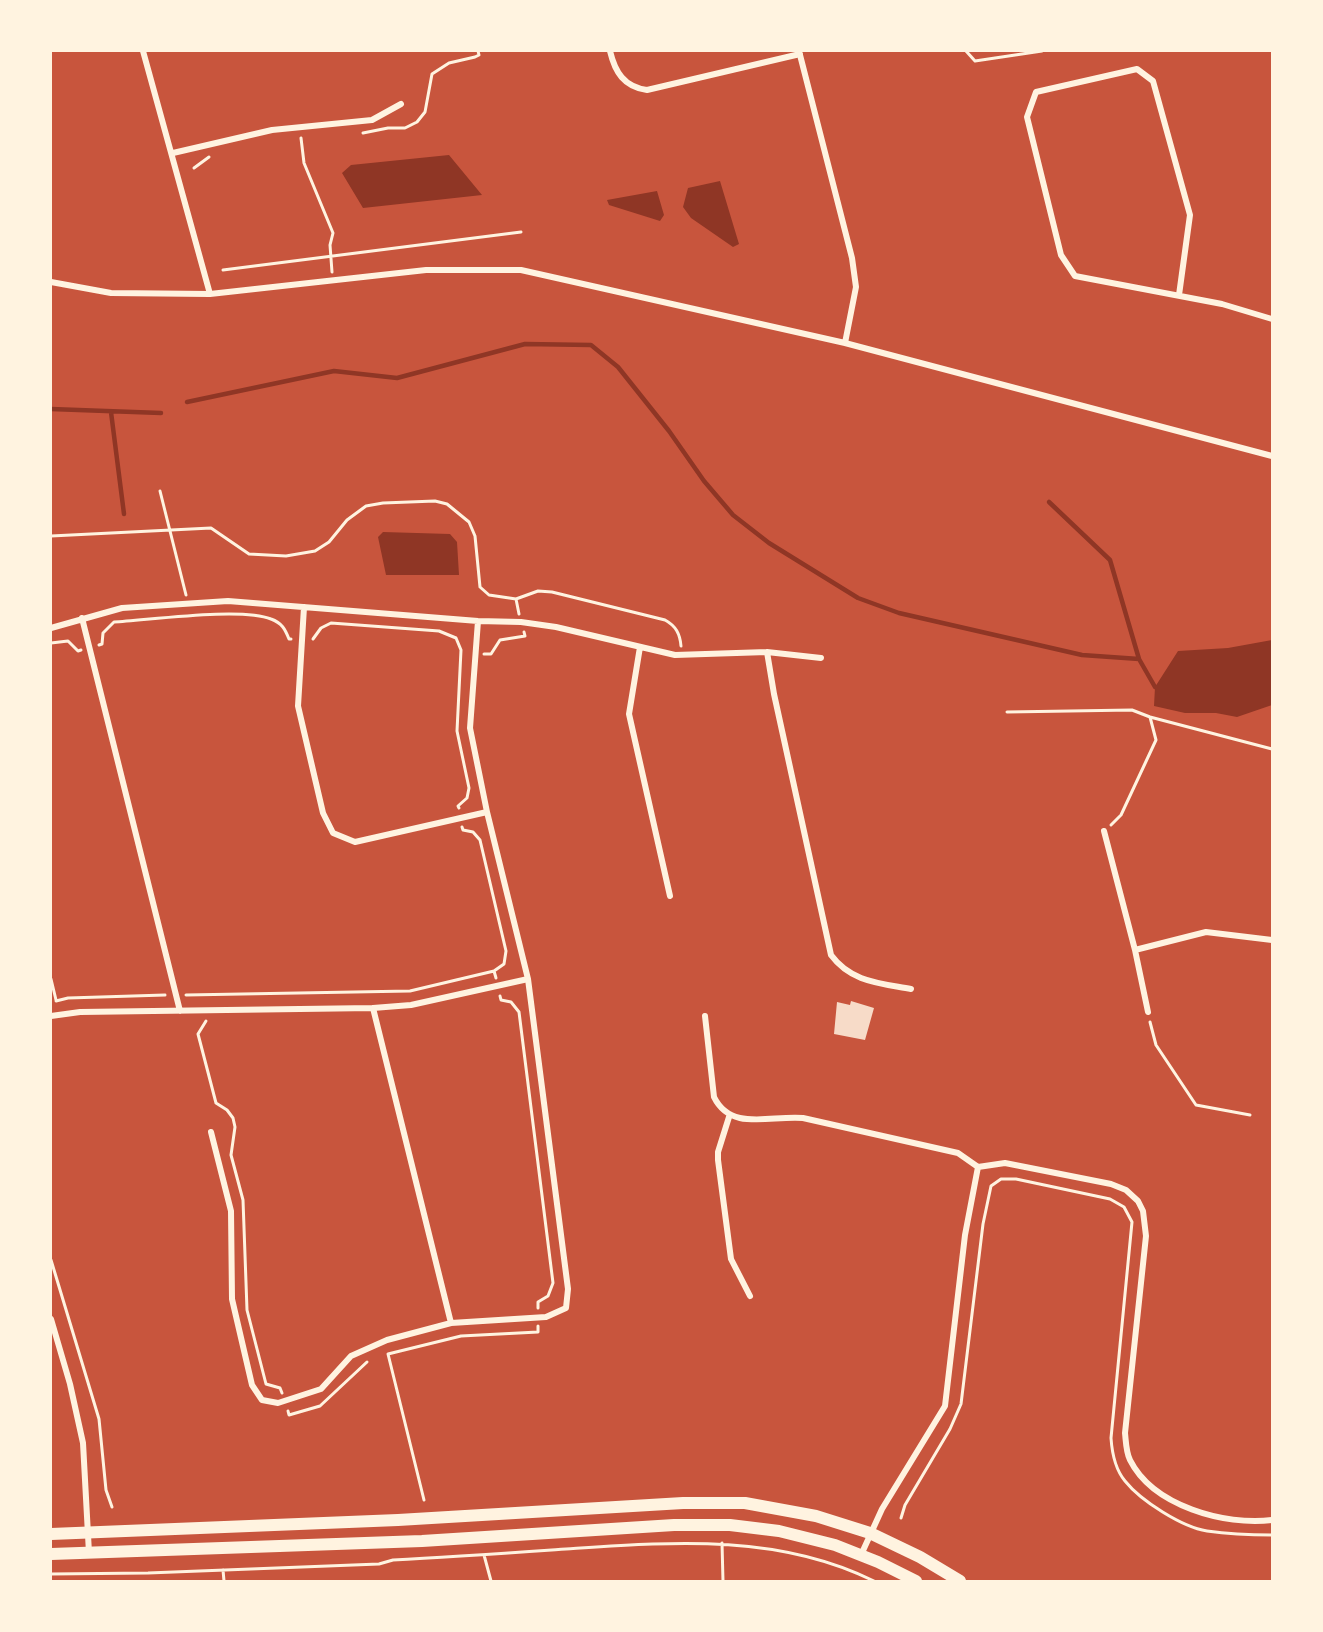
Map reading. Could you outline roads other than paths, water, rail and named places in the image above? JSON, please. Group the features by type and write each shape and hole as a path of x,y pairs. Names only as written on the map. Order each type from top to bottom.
{"main road":[{"path":"51,1534 399,1520 717,1502 792,1510 870,1533 920,1557 960,1581"},
{"path":"51,1554 422,1541 707,1525 779,1531 835,1545 916,1581"}],"street":[{"path":"143,51 173,153 210,294"},
{"path":"610,51 620,76 636,88 646,90 799,52 852,258 856,287 845,343"},
{"path":"1179,295 1190,215 1153,81 1137,69 1036,92 1027,117 1061,255 1075,276 1222,304 1272,319"},
{"path":"173,153 272,130 372,120 401,104"},
{"path":"51,282 111,294 210,294 426,270 521,270 845,343 1272,456"},
{"path":"51,628 122,608 228,601 478,621 521,622 681,655 767,652 821,658"},
{"path":"304,607 298,706 323,813 333,833 355,842 487,812"},
{"path":"82,618 180,1011"},
{"path":"211,1132 231,1211 232,1299 252,1386 262,1400 278,1403 321,1389 351,1356 387,1340 451,1323 546,1317 566,1308 568,1289 528,979 487,812 470,728 478,621"},
{"path":"640,647 629,714 670,896"},
{"path":"767,652 774,694 831,955 842,969 858,979 911,989"},
{"path":"1104,831 1135,950 1148,1012"},
{"path":"1135,950 1206,932 1272,940"},
{"path":"51,1016 205,1010 373,1008 411,1005 528,979"},
{"path":"373,1008 451,1323"},
{"path":"705,1016 714,1097 720,1109 729,1117 739,1120 785,1116 803,1118 958,1153 978,1167 1005,1163 1111,1184 1134,1196 1143,1211 1146,1236 1125,1433 1129,1457 1146,1481 1161,1493 1204,1515 1272,1521"},
{"path":"729,1117 718,1152 718,1160 731,1259 750,1296"},
{"path":"861,1555 882,1509 945,1406 965,1234 978,1167"},
{"path":"51,1319 82,1432 89,1554"}],"waterway":[{"path":"187,402 334,371 397,378 525,344 591,345 618,367 669,431 704,481 733,515 769,543 858,598 899,613 1082,655 1139,659 1155,687"},
{"path":"51,409 161,413"},
{"path":"111,412 124,514"},
{"path":"1049,502 1110,560 1139,659"}]}
